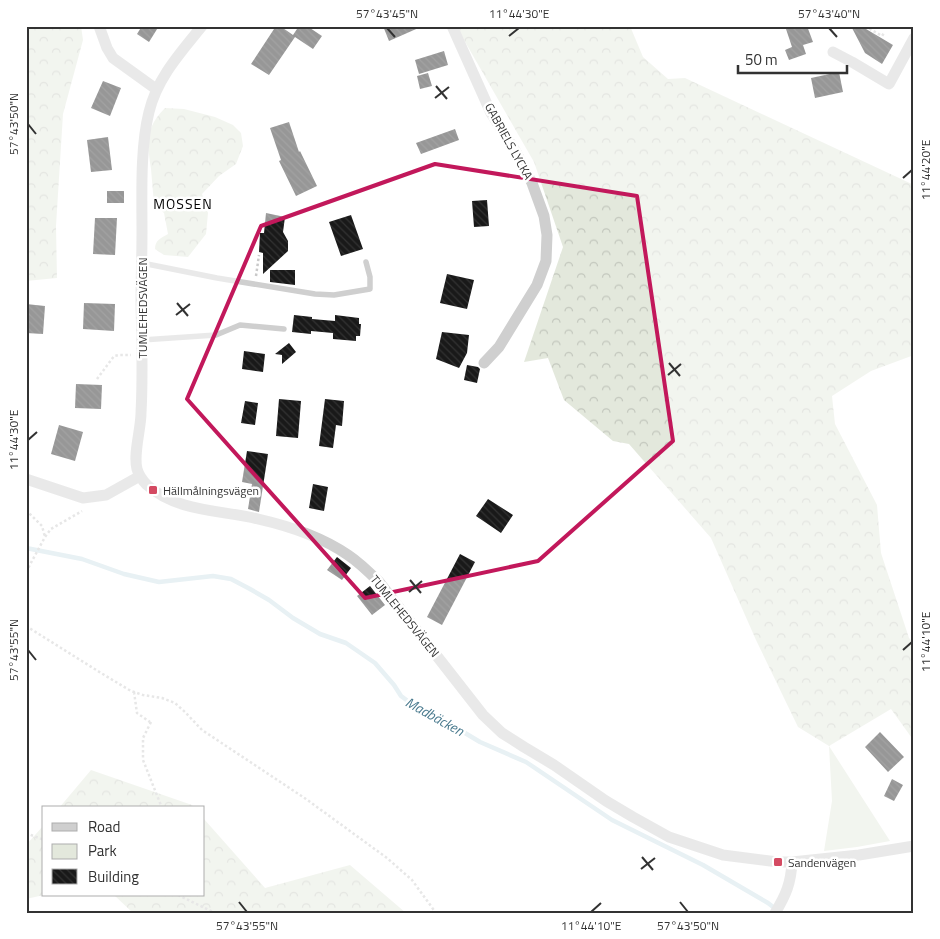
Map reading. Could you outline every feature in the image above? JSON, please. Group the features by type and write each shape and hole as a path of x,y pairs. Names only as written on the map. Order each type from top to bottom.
{"street":[{"path":"99,26 113,58 156,89"},
{"name":"TUMLEHEDSVÄGEN","path":"202,26 172,64 156,89 149,112 144,140 141,415 136,460 140,476 153,490 166,498 214,512 256,518 284,526 330,544 349,556 380,582 483,715 502,733 554,765 606,801 669,837 723,855 778,862 859,855 914,846"},
{"name":"GABRIELS LYCKA","path":"452,26 491,112 516,152 532,183 544,216 547,235 546,261 537,284 499,348 484,363"},
{"path":"833,52 889,84 914,38"},
{"path":"26,479 84,498 106,495 140,476"},
{"path":"775,913 789,885 792,862"}],"lane":[{"path":"142,263 218,278 315,294 334,295 370,289 370,277 366,262"},
{"path":"142,340 216,335 240,325 284,329"}],"path":[{"path":"865,26 882,36 884,34"},
{"path":"256,276 259,255"},
{"path":"97,379 114,356 142,356"},
{"path":"26,572 51,529 85,509"},
{"path":"26,510 42,526 45,537"},
{"path":"26,626 134,692 162,698 174,703 202,730 306,799 387,858 412,880 436,913"},
{"path":"134,692 137,713 150,722 143,738 143,760 161,806"},
{"path":"26,833 42,839"},
{"path":"180,896 215,913"}],"highlighted area":[{"path":"435,164 637,196 673,441 538,561 365,598 187,399 261,226"}],"green space":[{"path":"26,26 81,26 83,40 63,114 56,226 57,278 26,281"},
{"path":"456,26 630,26 643,57 668,79 685,78 914,185 914,355 871,371 832,396 835,424 877,505 881,553 909,638 914,643 914,741 891,709 829,746 798,727 756,640 711,538 629,444 613,441 564,400 548,358 524,362 563,247 534,162"},
{"path":"165,108 184,109 215,117 233,125 241,133 243,146 236,164 219,176 202,194 208,213 206,234 188,257 164,255 155,249 157,241 168,234 164,213 154,204 148,144 154,122"},
{"path":"829,746 890,841 824,851 832,801"},
{"path":"91,770 193,806 61,806"},
{"path":"205,820 265,888 350,865 406,913 133,913 115,896 205,896"},
{"path":"42,827 42,895 26,899 26,845"}],"building":[{"path":"142,26 159,26 149,42 137,34"},
{"path":"276,26 280,26 293,35 299,26 307,26 322,36 313,49 295,37 269,75 251,64"},
{"path":"383,26 423,26 389,41"},
{"path":"785,26 807,26 813,42 803,45 806,54 789,60 785,50 792,47"},
{"path":"851,26 861,26 893,45 882,64 865,53"},
{"path":"444,51 448,65 419,74 415,60"},
{"path":"839,72 843,92 815,98 811,78"},
{"path":"428,73 432,86 420,89 417,76"},
{"path":"103,81 121,88 110,116 91,108"},
{"path":"289,122 299,152 317,186 296,196 279,161 281,160 270,128"},
{"path":"455,129 459,140 421,154 416,143"},
{"path":"108,137 112,170 91,172 87,140"},
{"path":"107,191 124,191 124,203 107,203"},
{"path":"487,200 489,226 474,227 472,201"},
{"path":"266,213 285,217 283,232 288,241 288,251 263,274 263,253 259,252 260,233 264,233"},
{"path":"351,215 363,249 341,256 329,222"},
{"path":"95,218 117,218 115,255 93,254"},
{"path":"270,270 295,270 295,285 270,282"},
{"path":"447,274 474,280 467,309 440,303"},
{"path":"84,303 115,304 114,331 83,329"},
{"path":"26,304 45,306 43,334 26,333"},
{"path":"294,315 335,321 335,315 359,318 359,324 361,324 360,336 356,336 356,341 333,339 333,333 311,331 311,334 292,332"},
{"path":"442,332 469,335 467,353 459,368 436,359"},
{"path":"289,343 296,352 282,364 282,355 275,354"},
{"path":"244,351 265,354 263,372 242,369"},
{"path":"467,365 480,369 477,383 464,380"},
{"path":"76,384 102,385 101,409 75,408"},
{"path":"279,399 301,401 298,438 276,436"},
{"path":"325,399 344,401 342,426 336,425 333,448 319,446"},
{"path":"245,401 258,403 255,425 241,423"},
{"path":"59,425 83,432 75,461 51,454"},
{"path":"247,451 268,454 259,512 248,509 252,484 242,482"},
{"path":"313,484 328,487 324,511 309,508"},
{"path":"488,499 513,515 501,533 476,516"},
{"path":"460,554 475,562 442,625 427,617"},
{"path":"337,557 351,568 342,580 327,570"},
{"path":"370,586 385,605 372,615 357,596"},
{"path":"880,732 904,757 888,772 865,747"},
{"path":"892,779 903,785 894,801 884,796"}],"waterway":[{"name":"Madbäcken","path":"26,548 82,559 124,574 159,582 213,576 231,579 269,600 293,618 320,634 346,643 375,663 401,696 424,713 445,721 480,742 526,762 612,820 703,865 777,910"}],"place":[{"name":"Hällmålningsvägen","path":"153,490"},
{"name":"Sandenvägen","path":"778,862"}],"district":[{"name":"MOSSEN","path":"183,203"}]}
